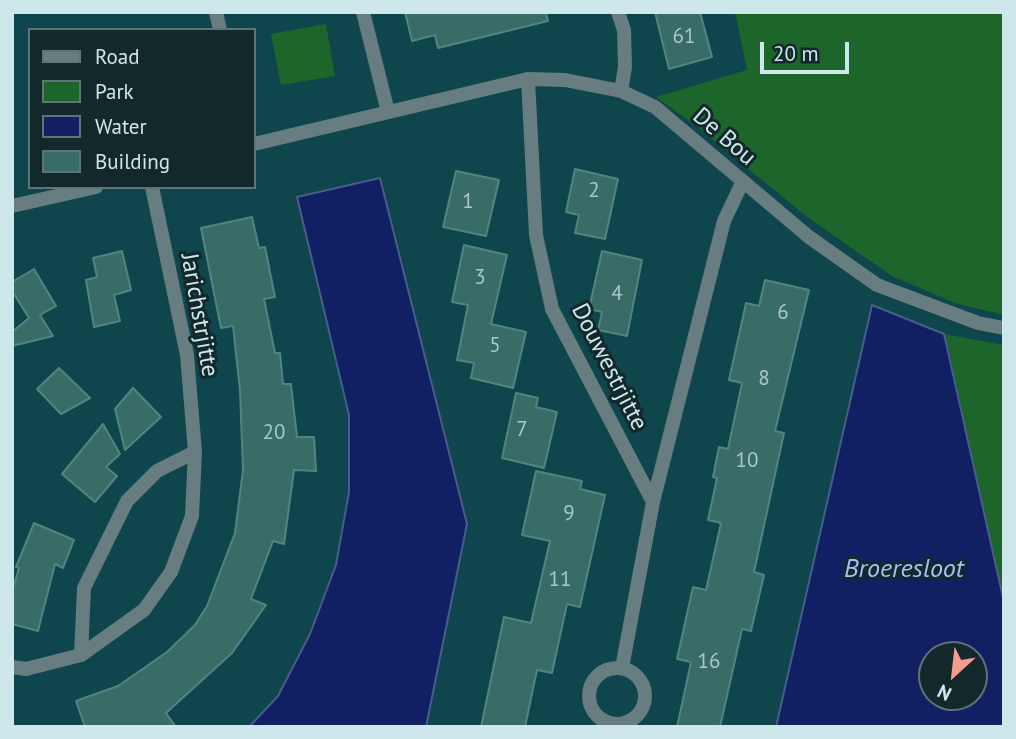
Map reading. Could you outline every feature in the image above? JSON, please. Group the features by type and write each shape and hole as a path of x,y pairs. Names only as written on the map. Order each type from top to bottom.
{"street":[{"path":"363,12 388,112"},
{"path":"618,12 624,30 625,67 621,90"},
{"name":"De Bou","path":"256,144 528,79 565,80 621,90 655,107 809,237 877,285 978,323 1004,328"},
{"name":"Douwestrjitte","path":"528,79 536,235 552,309 653,502"},
{"name":"Douwestrjitte","path":"622,668 653,502 724,221 742,183"},
{"path":"12,206 87,189"},
{"name":"Jarichstrjitte","path":"12,667 26,669 81,655 144,610 171,572 192,516 195,452 187,355 152,189"},
{"path":"81,655 84,588 127,501 158,471 195,452"},
{"path":"622,668 638,676 645,692 645,701 636,717 629,722 610,723 594,713 589,695 590,685 603,671 622,668"}],"green space":[{"path":"735,12 1004,12 1004,315 955,303 892,276 807,217 700,129 656,97 747,70"},
{"path":"326,24 335,76 281,85 271,34"},
{"path":"944,334 1004,345 1004,602 948,348"}],"water":[{"path":"380,178 467,524 426,727 249,727 278,696 310,634 336,565 349,492 349,415 297,197"},
{"name":"Broeresloot","path":"872,305 944,334 1004,602 1004,727 776,727"}],"building":[{"path":"405,12 546,12 548,21 438,48 435,35 412,41"},
{"path":"655,12 700,12 712,57 669,69"},
{"path":"575,169 618,179 605,239 575,233 579,215 566,212"},
{"path":"456,171 499,180 486,236 443,227"},
{"path":"252,217 259,248 265,247 275,297 264,299 275,353 280,353 283,384 291,384 297,437 314,437 316,471 294,470 284,544 273,541 251,599 266,605 232,653 166,713 176,727 85,727 76,701 118,686 167,652 195,625 207,606 235,533 243,470 240,390 233,326 221,328 201,228"},
{"path":"464,245 507,255 491,324 526,332 513,388 471,378 474,363 457,360 468,305 452,302"},
{"path":"122,251 131,290 114,295 120,321 94,327 86,280 97,277 93,258"},
{"path":"602,251 642,260 627,336 598,330 602,312 589,309"},
{"path":"34,269 56,306 40,315 53,336 12,346 12,332 29,318 12,291 12,282"},
{"path":"765,280 809,290 775,431 784,433 754,572 764,575 751,631 742,629 720,727 677,727 691,662 677,659 693,587 706,590 721,523 708,520 717,478 713,477 719,447 728,449 742,383 729,380 746,303 759,306"},
{"path":"59,368 90,398 61,414 37,389"},
{"path":"133,388 161,417 125,450 115,409"},
{"path":"516,393 538,398 536,407 557,412 544,468 502,458"},
{"path":"103,424 120,454 106,467 117,476 95,502 62,474"},
{"path":"536,471 582,481 580,489 605,495 580,607 567,604 552,673 537,670 525,727 481,727 504,617 531,623 550,541 522,535"},
{"path":"34,523 74,540 63,568 55,564 38,631 12,624 12,592 19,568 16,567"}]}
